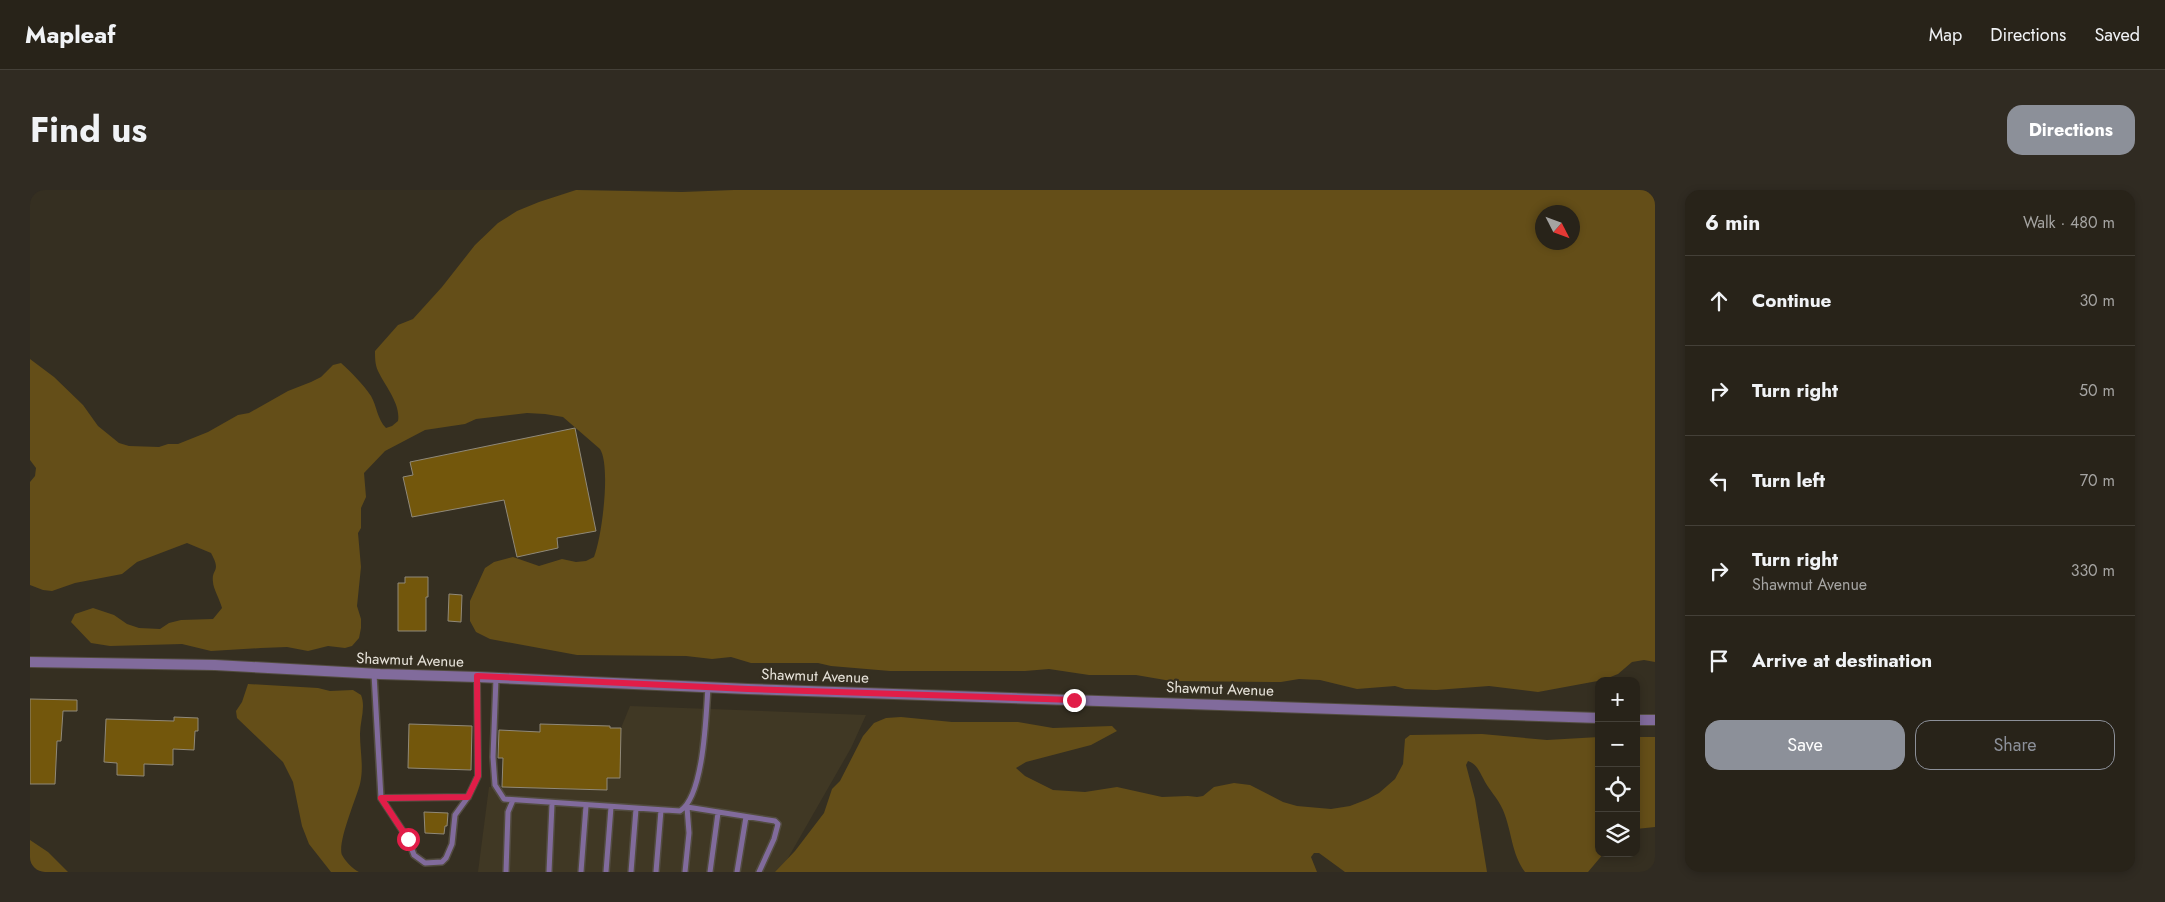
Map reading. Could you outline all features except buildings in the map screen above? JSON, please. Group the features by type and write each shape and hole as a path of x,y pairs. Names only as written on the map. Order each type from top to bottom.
{"street":[{"name":"Shawmut Avenue","path":"30,662 215,665 374,674 477,676 708,687 1595,718"},
{"path":"1640,720 1655,720"}],"lane":[{"path":"374,674 381,798 408,839 414,855 425,863 442,862 446,858 452,844 455,815 468,797 478,776 477,676"},
{"path":"496,677 493,757 495,785 504,799 552,804 680,811 687,807 775,821 778,824 774,839 759,872"},
{"path":"685,872 689,833 687,807 697,784 706,730 708,687"},
{"path":"381,798 468,797"},
{"path":"506,872 508,812 513,800"},
{"path":"549,872 552,804"},
{"path":"581,872 586,806"},
{"path":"606,872 611,807"},
{"path":"631,872 636,809"},
{"path":"656,872 661,810"},
{"path":"710,872 718,813"},
{"path":"737,872 746,817"}],"shaded area":[{"path":"576,190 682,192 734,190 1655,190 1655,662 1644,660 1632,662 1618,674 1610,677 1595,677 1595,681 1538,692 1489,686 1436,690 1405,689 1395,686 1357,689 1320,680 1299,679 1281,682 1171,681 1136,675 1089,675 1049,669 1025,671 890,671 831,666 818,663 751,663 731,657 712,659 686,656 577,655 490,639 476,632 470,621 470,601 485,568 494,562 513,557 539,566 562,559 576,562 586,561 594,557 600,534 605,470 600,449 563,417 527,413 476,419 465,424 425,430 385,451 364,473 366,497 361,508 361,528 358,533 361,567 357,606 361,619 361,628 359,638 352,646 345,648 328,646 308,651 287,647 211,651 182,644 110,646 91,643 71,622 75,614 93,608 114,615 127,624 139,628 160,629 169,623 181,620 213,619 222,608 213,585 216,564 211,553 187,543 137,562 122,574 75,583 52,591 30,585 30,482 35,476 36,468 30,460 30,359 54,377 83,405 98,426 119,443 129,446 159,447 168,444 178,444 208,432 238,415 249,413 288,391 321,377 333,365 341,363 357,378 371,396 381,421 386,428 398,421 397,408 377,368 375,351 398,325 413,319 442,287 475,245 498,223 517,211"},
{"path":"248,684 318,688 330,691 353,690 361,695 363,709 360,734 361,778 344,831 341,849 345,860 359,872 331,872 309,844 302,826 293,782 283,762 237,718 236,711 242,702"},
{"path":"630,706 866,715 851,748 780,872 478,872 489,787 606,790 607,778 620,778 621,728"},
{"path":"901,717 952,722 1018,722 1053,728 1112,726 1117,731 1091,745 1026,762 1016,768 1025,776 1053,790 1085,792 1117,787 1162,797 1197,797 1203,796 1214,787 1234,783 1250,785 1283,802 1297,806 1331,809 1350,806 1368,799 1379,793 1395,779 1403,764 1405,739 1410,735 1482,734 1547,740 1595,737 1595,857 1601,857 1588,872 1525,872 1514,850 1501,806 1477,768 1468,761 1466,765 1475,799 1487,872 1345,872 1319,853 1314,853 1311,857 1317,872 775,872 795,851 824,813 832,789 840,781 863,736 874,723 886,718"},
{"path":"1640,737 1655,737 1655,827 1640,829"},
{"path":"30,840 48,852 68,872 30,872"}],"route":[{"path":"408,839 394,821 381,798 468,797 478,776 477,676 748,689 1074,700"}]}
